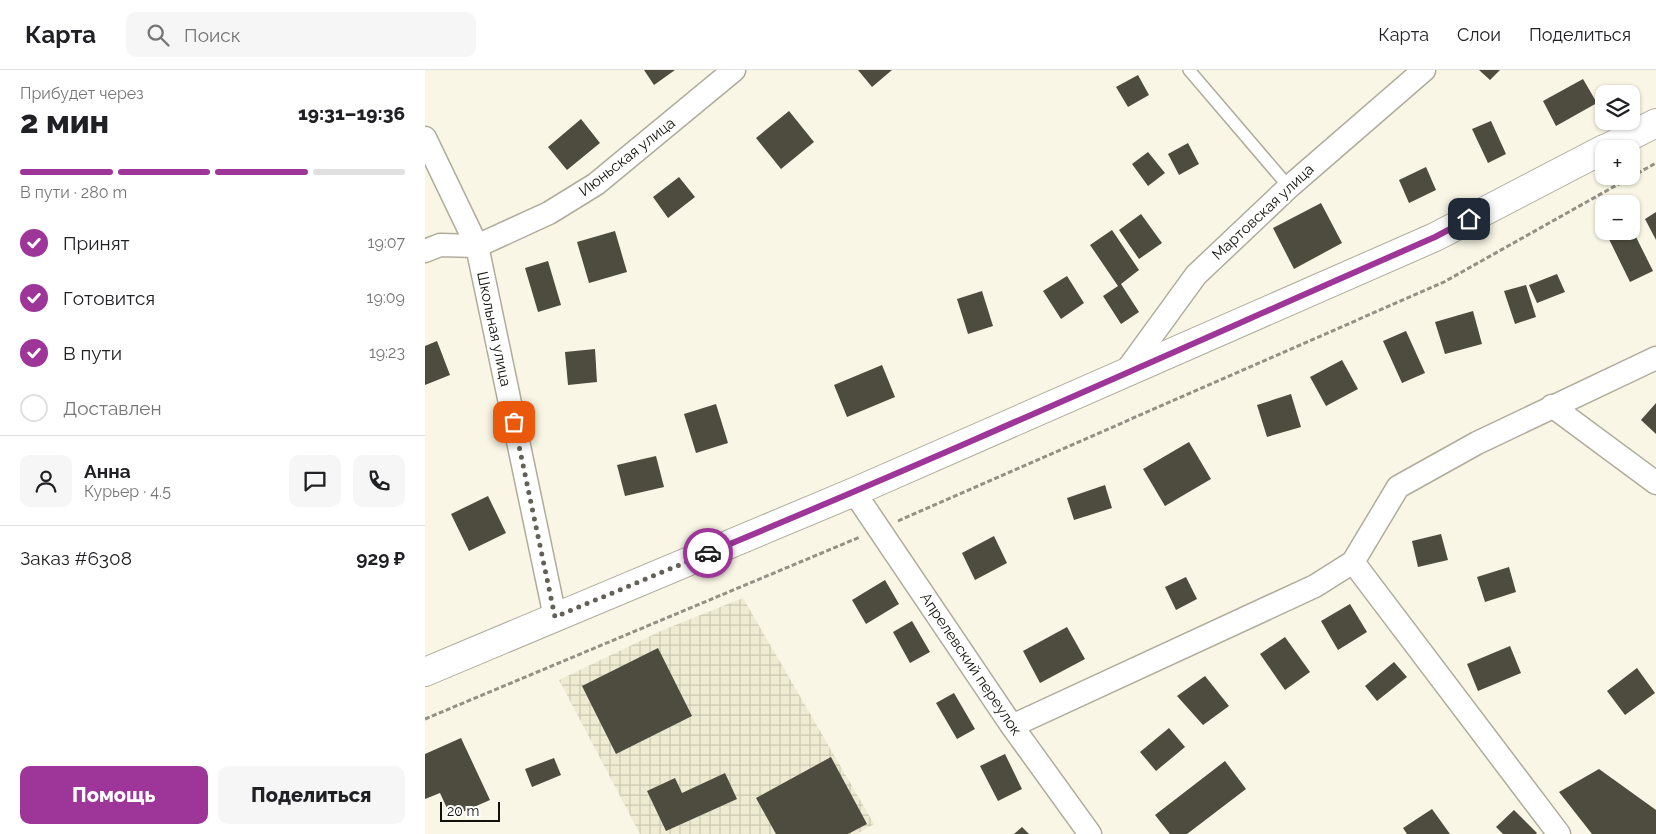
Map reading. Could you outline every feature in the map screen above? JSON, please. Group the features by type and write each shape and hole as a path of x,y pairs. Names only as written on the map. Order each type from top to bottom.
{"street":[{"name":"Июньская улица","path":"425,251 440,245 477,246 549,213 596,184 734,70"},
{"name":"Мартовская улица","path":"1124,374 1196,275 1289,187 1424,70"},
{"path":"1622,140 1656,123"},
{"name":"Школьная улица","path":"425,138 477,246 555,617"},
{"path":"425,672 854,492 1435,237 1595,154"},
{"path":"1012,726 1315,586 1353,562 1398,487 1477,442 1656,358"},
{"path":"1552,406 1656,483"},
{"name":"Апрелевский переулок","path":"854,492 1012,726 1090,834"},
{"path":"1353,562 1559,834"}],"lane":[{"path":"1189,70 1289,187"}],"path":[{"path":"425,720 879,529 1444,282 1656,163"}],"shaded area":[{"path":"743,598 874,824 857,834 640,834 559,680 663,630"}],"building":[{"path":"644,70 675,70 654,85"},
{"path":"858,70 892,70 872,87"},
{"path":"1479,70 1500,70 1490,80"},
{"path":"1138,75 1149,95 1128,107 1116,87"},
{"path":"1583,79 1595,100 1595,104 1556,126 1543,101"},
{"path":"789,111 814,142 781,169 756,138"},
{"path":"581,119 600,143 567,170 548,147"},
{"path":"1491,121 1506,154 1488,163 1472,129"},
{"path":"1188,143 1199,164 1179,175 1168,154"},
{"path":"1148,152 1165,173 1148,186 1132,164"},
{"path":"1426,167 1436,190 1409,203 1399,180"},
{"path":"679,177 695,197 668,218 653,197"},
{"path":"1321,203 1342,243 1294,269 1273,228"},
{"path":"1656,212 1656,240 1645,219"},
{"path":"1141,214 1162,243 1139,259 1119,230"},
{"path":"1112,230 1139,270 1121,284 1139,312 1121,324 1103,296 1118,286 1090,245"},
{"path":"615,231 627,272 589,283 577,242"},
{"path":"1609,240 1638,240 1653,271 1630,282"},
{"path":"548,261 561,305 538,312 525,268"},
{"path":"1557,274 1565,292 1537,303 1529,285"},
{"path":"1067,276 1084,303 1061,319 1043,291"},
{"path":"1526,285 1536,317 1515,324 1504,291"},
{"path":"982,291 993,326 968,334 957,299"},
{"path":"1473,311 1482,344 1445,354 1435,322"},
{"path":"1406,331 1425,373 1402,383 1383,341"},
{"path":"437,341 450,375 425,385 425,346"},
{"path":"595,349 597,382 568,385 565,352"},
{"path":"1342,360 1358,389 1326,406 1310,377"},
{"path":"882,365 895,397 847,417 834,385"},
{"path":"1291,394 1301,427 1267,437 1257,405"},
{"path":"1656,403 1656,434 1641,420"},
{"path":"716,404 728,443 696,453 684,414"},
{"path":"1189,442 1211,479 1165,506 1143,469"},
{"path":"656,456 664,487 625,496 617,465"},
{"path":"1105,485 1112,508 1074,520 1067,498"},
{"path":"488,496 506,533 469,551 451,514"},
{"path":"1441,534 1448,560 1418,567 1412,541"},
{"path":"994,536 1007,563 975,580 962,553"},
{"path":"1509,567 1516,592 1485,602 1477,577"},
{"path":"1186,577 1197,599 1176,610 1165,587"},
{"path":"885,580 899,604 866,624 852,600"},
{"path":"1350,604 1367,632 1338,650 1321,621"},
{"path":"912,621 930,652 910,663 893,632"},
{"path":"1067,627 1085,659 1040,683 1023,651"},
{"path":"1285,637 1310,672 1285,690 1260,654"},
{"path":"1510,646 1521,673 1478,691 1467,664"},
{"path":"658,648 692,716 616,754 582,686"},
{"path":"1394,662 1407,677 1377,701 1365,686"},
{"path":"1637,668 1655,693 1625,715 1607,691"},
{"path":"1205,676 1229,706 1203,725 1177,696"},
{"path":"954,693 975,729 957,739 936,703"},
{"path":"1169,728 1185,747 1156,771 1140,752"},
{"path":"461,738 490,800 451,817 440,793 425,799 425,754"},
{"path":"1005,754 1022,789 998,801 980,766"},
{"path":"831,757 867,824 848,834 776,834 756,798"},
{"path":"554,758 561,775 532,787 525,769"},
{"path":"1225,761 1246,789 1187,834 1170,834 1155,815"},
{"path":"1599,769 1656,810 1656,834 1592,834 1559,792"},
{"path":"725,773 737,799 666,831 647,791 675,778 682,793"},
{"path":"1432,809 1450,834 1407,834 1403,828"},
{"path":"1514,810 1536,834 1503,834 1496,827"},
{"path":"1022,827 1029,834 1014,834"}],"way so far":[{"path":"514,422 555,617 708,553"}],"route":[{"path":"708,553 854,492 1124,374 1435,237 1469,219"}]}
